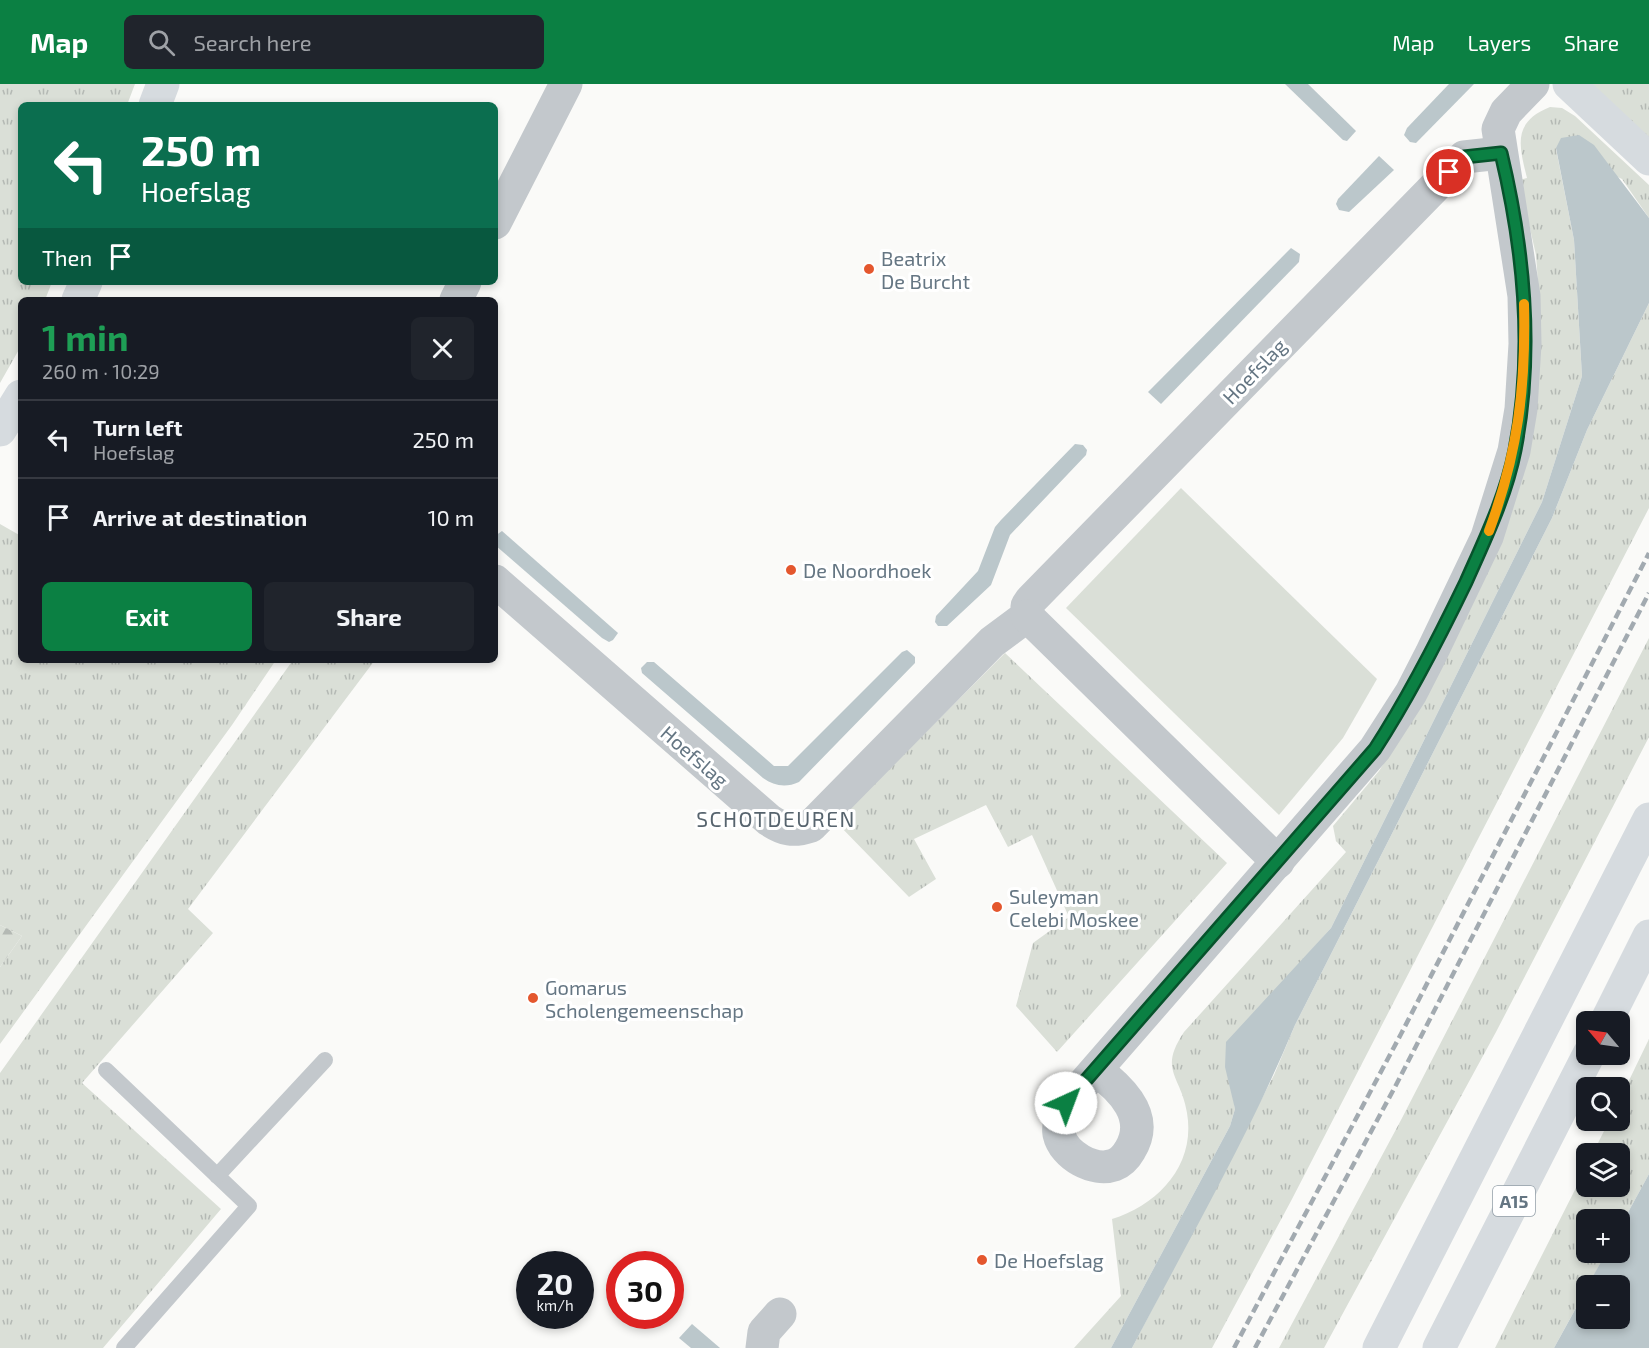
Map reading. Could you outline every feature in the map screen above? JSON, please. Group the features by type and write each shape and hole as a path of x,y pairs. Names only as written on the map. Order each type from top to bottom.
{"main road":[{"path":"155,102 163,84"},
{"path":"1569,84 1649,159"},
{"path":"0,430 18,401"},
{"name":"A15","path":"1379,1348 1649,819"},
{"path":"1612,1011 1649,936"},
{"name":"A15","path":"1439,1348 1583,1065"}],"street":[{"path":"498,217 566,84"},
{"path":"1096,1070 1375,749 1411,693 1487,537 1514,452 1520,419 1525,344 1524,297 1508,183 1497,137 1500,121 1533,84"},
{"name":"Hoefslag","path":"498,584 769,820 782,828 796,831 811,826 992,642 1027,615 1027,606 1031,600 1464,157 1501,153"},
{"path":"1027,615 1278,862"}],"lane":[{"path":"217,1176 325,1060"},
{"path":"106,1070 249,1206 124,1348"}],"green space":[{"path":"0,84 135,84 128,102 18,102 18,285 51,285 46,297 18,297 18,351 0,383"},
{"path":"1582,84 1649,84 1649,150"},
{"path":"1550,107 1562,108 1575,116 1649,185 1649,218 1622,179 1556,149 1574,240 1582,376 1542,502 1331,928 1289,975 1233,1096 1235,1109 1230,1126 1111,1348 1074,1348 1121,1296 1112,1219 1129,1213 1158,1193 1170,1180 1186,1150 1187,1113 1172,1065 1176,1045 1184,1032 1346,852 1336,841 1333,826 1379,771 1423,701 1540,311 1536,255 1519,180 1527,178 1522,156 1521,136 1529,120"},
{"path":"1649,303 1649,508 1291,1201 1212,1348 1132,1348 1274,1075 1295,1025 1552,518 1587,430"},
{"path":"1181,488 1377,679 1343,738 1279,815 1066,608"},
{"path":"0,524 18,534 18,663 274,663 232,725 0,1044 0,967 22,936 0,925"},
{"path":"1649,638 1649,737 1496,1032 1324,1348 1279,1348 1401,1120"},
{"path":"1005,653 1227,863 1057,1052 1016,1006 1033,943 1069,917 1032,835 1008,847 986,805 914,839 936,879 909,897 836,822"},
{"path":"291,663 373,663 188,909 213,933 82,1083 221,1209 103,1348 0,1348 0,1073"},
{"path":"0,925 22,936 0,967"},
{"path":"1649,1039 1649,1174 1630,1209 1576,1209 1576,1263 1601,1263 1594,1275 1576,1275 1576,1308 1554,1348 1495,1348 1576,1188 1576,1197 1630,1197 1630,1143 1598,1143 1604,1131 1630,1131 1630,1078"}],"shaded area":[{"path":"1285,84 1308,84 1356,131 1347,141 1343,140"},
{"path":"1449,84 1474,84 1416,143 1410,142 1404,135 1407,128"},
{"path":"1579,135 1594,145 1649,218 1649,303 1587,430 1552,518 1295,1025 1238,1148 1132,1348 1111,1348 1230,1126 1235,1109 1225,1067 1226,1042 1331,928 1542,502 1582,376 1574,240 1556,148 1561,138"},
{"path":"1379,156 1394,170 1349,212 1339,210 1336,204 1338,199"},
{"path":"1291,248 1300,254 1299,262 1161,404 1148,392"},
{"path":"1075,444 1083,445 1087,450 1086,455 1010,535 991,585 947,626 938,626 935,622 936,616 978,571 995,527"},
{"path":"502,531 618,633 613,640 609,642 602,638 498,548 498,534"},
{"path":"907,650 915,657 915,663 799,782 785,785 771,783 763,778 642,673 641,668 647,662 654,662 774,766 788,766 902,652"},
{"path":"1649,1174 1649,1348 1554,1348 1576,1308 1576,1329 1630,1329 1630,1275 1594,1275 1600,1263 1630,1263 1630,1209"},
{"path":"692,1324 720,1348 691,1348 679,1338"}],"railway":[{"path":"1234,1348 1401,1034 1649,553"},
{"path":"1255,1348 1396,1085 1649,593"}],"slow traffic":[{"path":"1489,531 1514,452 1521,409 1525,344 1524,304"}],"place":[{"name":"Beatrix De Burcht","path":"869,269"},
{"name":"De Noordhoek","path":"791,570"},
{"name":"Suleyman Celebi Moskee","path":"997,907"},
{"name":"Gomarus Scholengemeenschap","path":"533,998"},
{"name":"De Hoefslag","path":"982,1260"}],"district":[{"name":"SCHOTDEUREN","path":"776,818"}],"route":[{"path":"1066,1103 1334,800 1375,749 1411,693 1487,537 1514,452 1521,409 1525,344 1524,297 1508,183 1501,153 1464,157 1449,172"}]}
